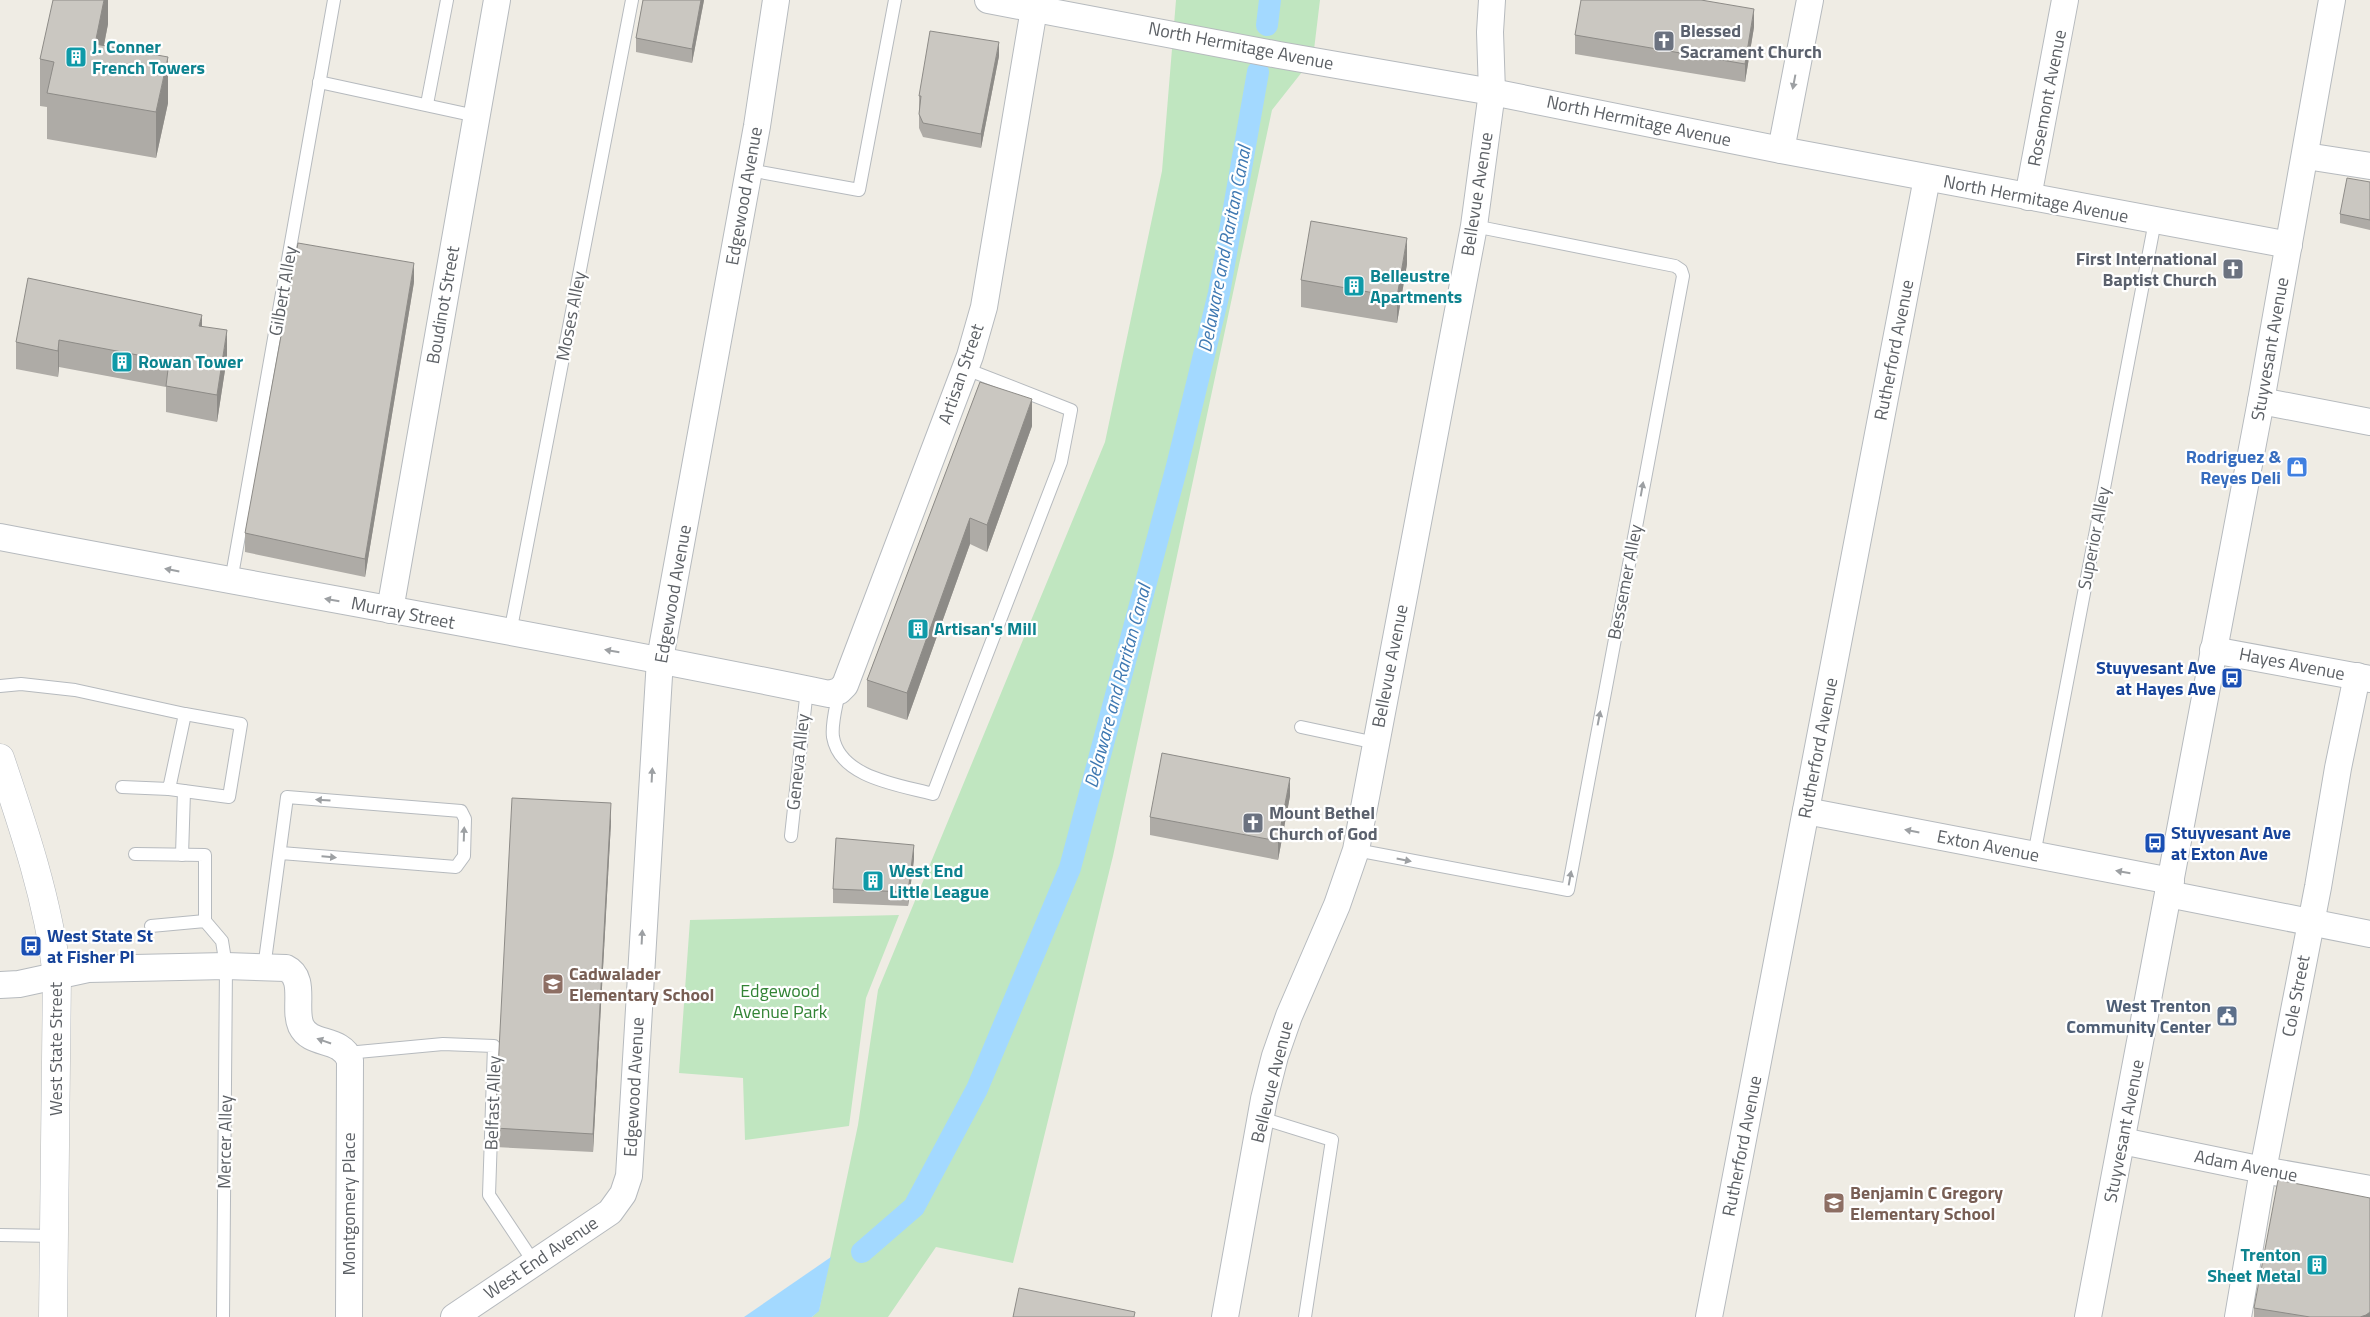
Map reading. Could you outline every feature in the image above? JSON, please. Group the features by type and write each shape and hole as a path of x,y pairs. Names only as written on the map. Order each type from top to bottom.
{"street":[{"name":"Boudinot Street","path":"390,610 497,0"},
{"name":"Edgewood Avenue","path":"623,1194 629,1176 660,659 749,170 776,0"},
{"name":"North Hermitage Avenue","path":"988,0 1280,55 1492,92 1781,150 2289,245"},
{"name":"Bellevue Avenue","path":"1225,1317 1261,1118 1275,1056 1289,1016 1337,904 1356,850 1474,226 1492,92 1490,32 1492,0"},
{"path":"1781,150 1810,0"},
{"name":"Rosemont Avenue","path":"2028,197 2065,0"},
{"name":"Stuyvesant Avenue","path":"2088,1317 2261,401 2306,156 2332,0"},
{"name":"Artisan Street","path":"839,691 845,685 880,599 918,490 966,369 984,307 1034,9"},
{"path":"2306,156 2370,166"},
{"name":"Rutherford Avenue","path":"1709,1317 1927,178"},
{"path":"2261,401 2370,422"},
{"name":"Murray Street","path":"0,537 231,582 660,659 806,689"},
{"name":"Hayes Avenue","path":"2213,650 2363,678"},
{"name":"Cole Street","path":"2238,1317 2263,1170 2310,923 2363,678"},
{"path":"806,689 829,694 839,691"},
{"name":"West State Street","path":"0,758 42,889 52,932 57,975 53,1317"},
{"name":"Exton Avenue","path":"1806,811 2034,855 2310,923 2370,934"},
{"path":"0,985 19,984 88,969 226,966 286,968 297,977 302,1027 310,1036 340,1046 347,1053"},
{"name":"Montgomery Place","path":"347,1053 350,1060 349,1317"},
{"name":"Adam Avenue","path":"2122,1141 2263,1170 2370,1189"},
{"name":"West End Avenue","path":"454,1317 610,1212 623,1194"}],"lane":[{"name":"Gilbert Alley","path":"231,582 334,0"},
{"path":"427,104 447,0"},
{"name":"Moses Alley","path":"510,633 632,0"},
{"path":"749,170 859,190 895,0"},
{"path":"319,82 476,116"},
{"name":"Superior Alley","path":"2034,855 2155,221"},
{"name":"Bessemer Alley","path":"1356,850 1568,890 1684,276 1681,270 1675,266 1474,226"},
{"path":"839,691 833,737 842,757 857,770 933,794 1061,462 1071,410 966,369"},
{"path":"0,686 21,684 75,690 241,724 229,797 169,789 122,787"},
{"name":"Geneva Alley","path":"791,836 806,689"},
{"path":"169,789 185,714"},
{"path":"1301,727 1376,743"},
{"path":"182,854 184,791"},
{"path":"264,968 281,853 287,797 461,811 465,819 464,856 456,867 281,853"},
{"path":"136,854 205,855 205,921 151,926"},
{"name":"Mercer Alley","path":"205,921 222,941 226,966 223,1317"},
{"name":"Belfast Alley","path":"347,1053 443,1044 494,1046 490,1195 535,1264"},
{"path":"1261,1118 1332,1140 1305,1317"},
{"path":"0,1235 55,1236"}],"green space":[{"path":"1176,0 1320,0 1313,58 1272,110 1113,856 1013,1263 936,1247 888,1317 812,1317 819,1310 858,1125 878,990 1105,442 1162,171"},
{"name":"Edgewood Avenue Park","path":"899,915 866,998 849,1126 745,1140 743,1078 679,1073 690,920"}],"water":[{"path":"831,1257 819,1311 812,1317 744,1317"}],"building":[{"path":"53,0 104,0 95,44 168,57 156,112 47,93 54,62 40,59"},
{"path":"643,0 701,0 692,49 636,38"},
{"name":"Blessed Sacrament Church","path":"1581,0 1701,0 1754,9 1745,64 1575,35"},
{"path":"930,31 999,42 981,134 923,123 919,114 921,96 919,96"},
{"path":"2347,178 2370,182 2370,220 2340,214"},
{"path":"1311,221 1407,238 1397,297 1301,280"},
{"path":"298,243 414,263 365,559 245,533"},
{"path":"28,278 202,315 199,326 227,330 217,395 166,386 169,361 59,340 58,351 16,342"},
{"name":"Artisan's Mill","path":"980,382 1032,399 987,525 970,518 907,693 867,680"},
{"path":"1162,753 1290,778 1278,841 1150,817"},
{"name":"Cadwalader Elementary School","path":"512,798 611,803 593,1134 495,1128"},
{"name":"West End Little League","path":"836,838 914,845 908,892 833,889"},
{"name":"Trenton Sheet Metal","path":"2278,1180 2370,1198 2370,1312 2366,1315 2360,1317 2310,1317 2254,1308"},
{"path":"1019,1288 1135,1312 1134,1317 1013,1317"}],"waterway":[{"name":"Delaware and Raritan Canal","path":"1267,25 1270,0"},
{"name":"Delaware and Raritan Canal","path":"862,1252 914,1207 977,1089 1070,868 1177,466 1219,293 1258,72"}],"place":[{"name":"Blessed Sacrament Church","path":"1664,41"},
{"name":"J. Conner French Towers","path":"76,57"},
{"name":"First International Baptist Church","path":"2233,269"},
{"name":"Belleustre Apartments","path":"1354,286"},
{"name":"Rowan Tower","path":"122,362"},
{"name":"Rodriguez & Reyes Deli","path":"2297,467"},
{"name":"Artisan's Mill","path":"918,629"},
{"name":"Stuyvesant Ave at Hayes Ave","path":"2232,678"},
{"name":"Mount Bethel Church of God","path":"1253,823"},
{"name":"Stuyvesant Ave at Exton Ave","path":"2155,843"},
{"name":"West End Little League","path":"873,881"},
{"name":"West State St at Fisher Pl","path":"31,946"},
{"name":"Cadwalader Elementary School","path":"553,984"},
{"name":"West Trenton Community Center","path":"2227,1016"},
{"name":"Benjamin C Gregory Elementary School","path":"1834,1203"},
{"name":"Trenton Sheet Metal","path":"2317,1265"}]}
